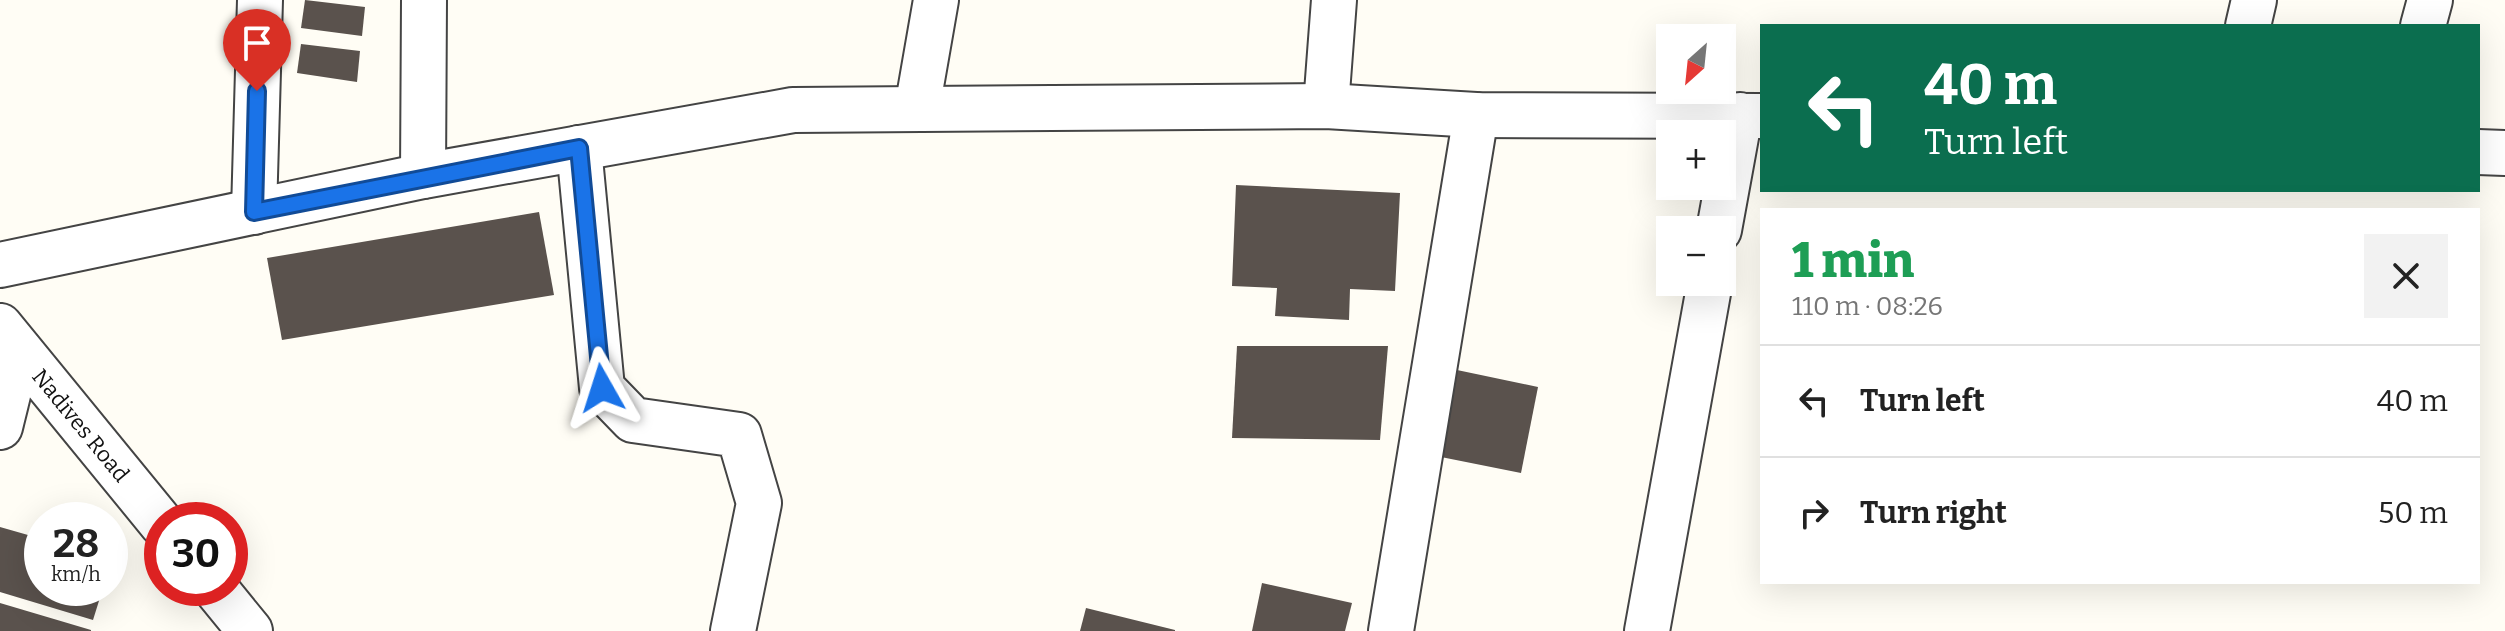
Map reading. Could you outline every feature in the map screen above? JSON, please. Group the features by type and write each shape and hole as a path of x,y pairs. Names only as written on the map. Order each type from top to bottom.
{"street":[{"path":"254,212 260,0"},
{"path":"423,176 424,0"},
{"path":"917,109 936,0"},
{"path":"1326,106 1334,0"},
{"path":"2248,24 2254,0"},
{"path":"2424,24 2430,0"},
{"path":"0,265 423,176 793,110 1326,106 1476,115 1751,116 1723,216"},
{"path":"1391,631 1476,115"},
{"path":"579,148 602,388 633,420 739,435 759,503 733,631"},
{"path":"2480,152 2505,153"},
{"path":"1647,631 1707,296"},
{"path":"0,427 10,338"},
{"name":"Nadives Road","path":"10,338 144,502"},
{"path":"230,606 250,631"}],"building":[{"path":"305,0 365,7 362,36 301,28"},
{"path":"301,44 360,51 357,82 297,73"},
{"path":"1236,185 1400,193 1395,291 1350,289 1349,320 1275,316 1277,288 1232,286"},
{"path":"539,212 554,295 282,340 267,258"},
{"path":"1237,346 1388,346 1380,440 1232,438"},
{"path":"1457,370 1538,387 1521,473 1441,457"},
{"path":"0,527 24,534 24,599 0,592"},
{"path":"1262,583 1352,603 1345,631 1252,631"},
{"path":"0,603 91,630 91,631 0,631"},
{"path":"46,606 97,606 93,620"},
{"path":"1086,608 1175,630 1175,631 1080,631"}],"route":[{"path":"257,91 254,212 423,176 579,148 602,388"}]}
